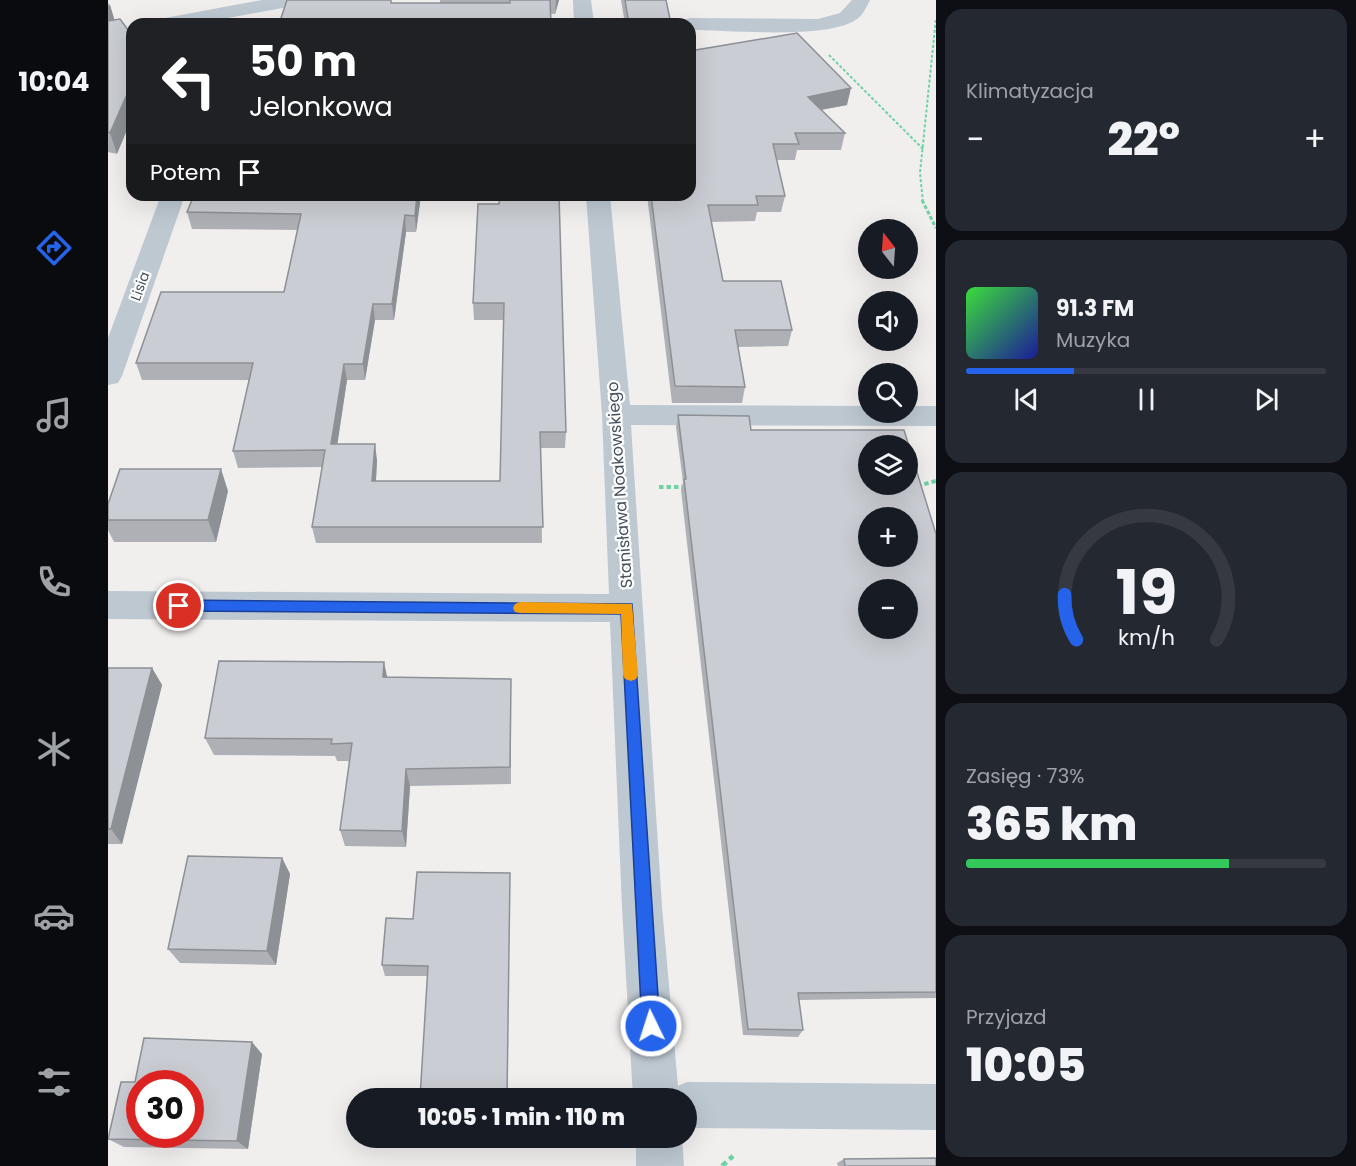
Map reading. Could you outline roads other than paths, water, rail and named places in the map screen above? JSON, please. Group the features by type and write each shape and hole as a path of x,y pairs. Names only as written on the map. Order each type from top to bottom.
{"street":[{"path":"168,18 237,17 293,0"},
{"path":"582,0 584,18"},
{"path":"696,24 819,25 841,20 853,13 861,0"},
{"name":"Lisia","path":"108,376 171,201"},
{"name":"Stanisława Noakowskiego","path":"598,201 616,415 642,907 655,1088"},
{"path":"616,415 936,417"},
{"path":"108,605 627,608"},
{"path":"697,1105 936,1107"},
{"path":"659,1148 660,1166"}]}
